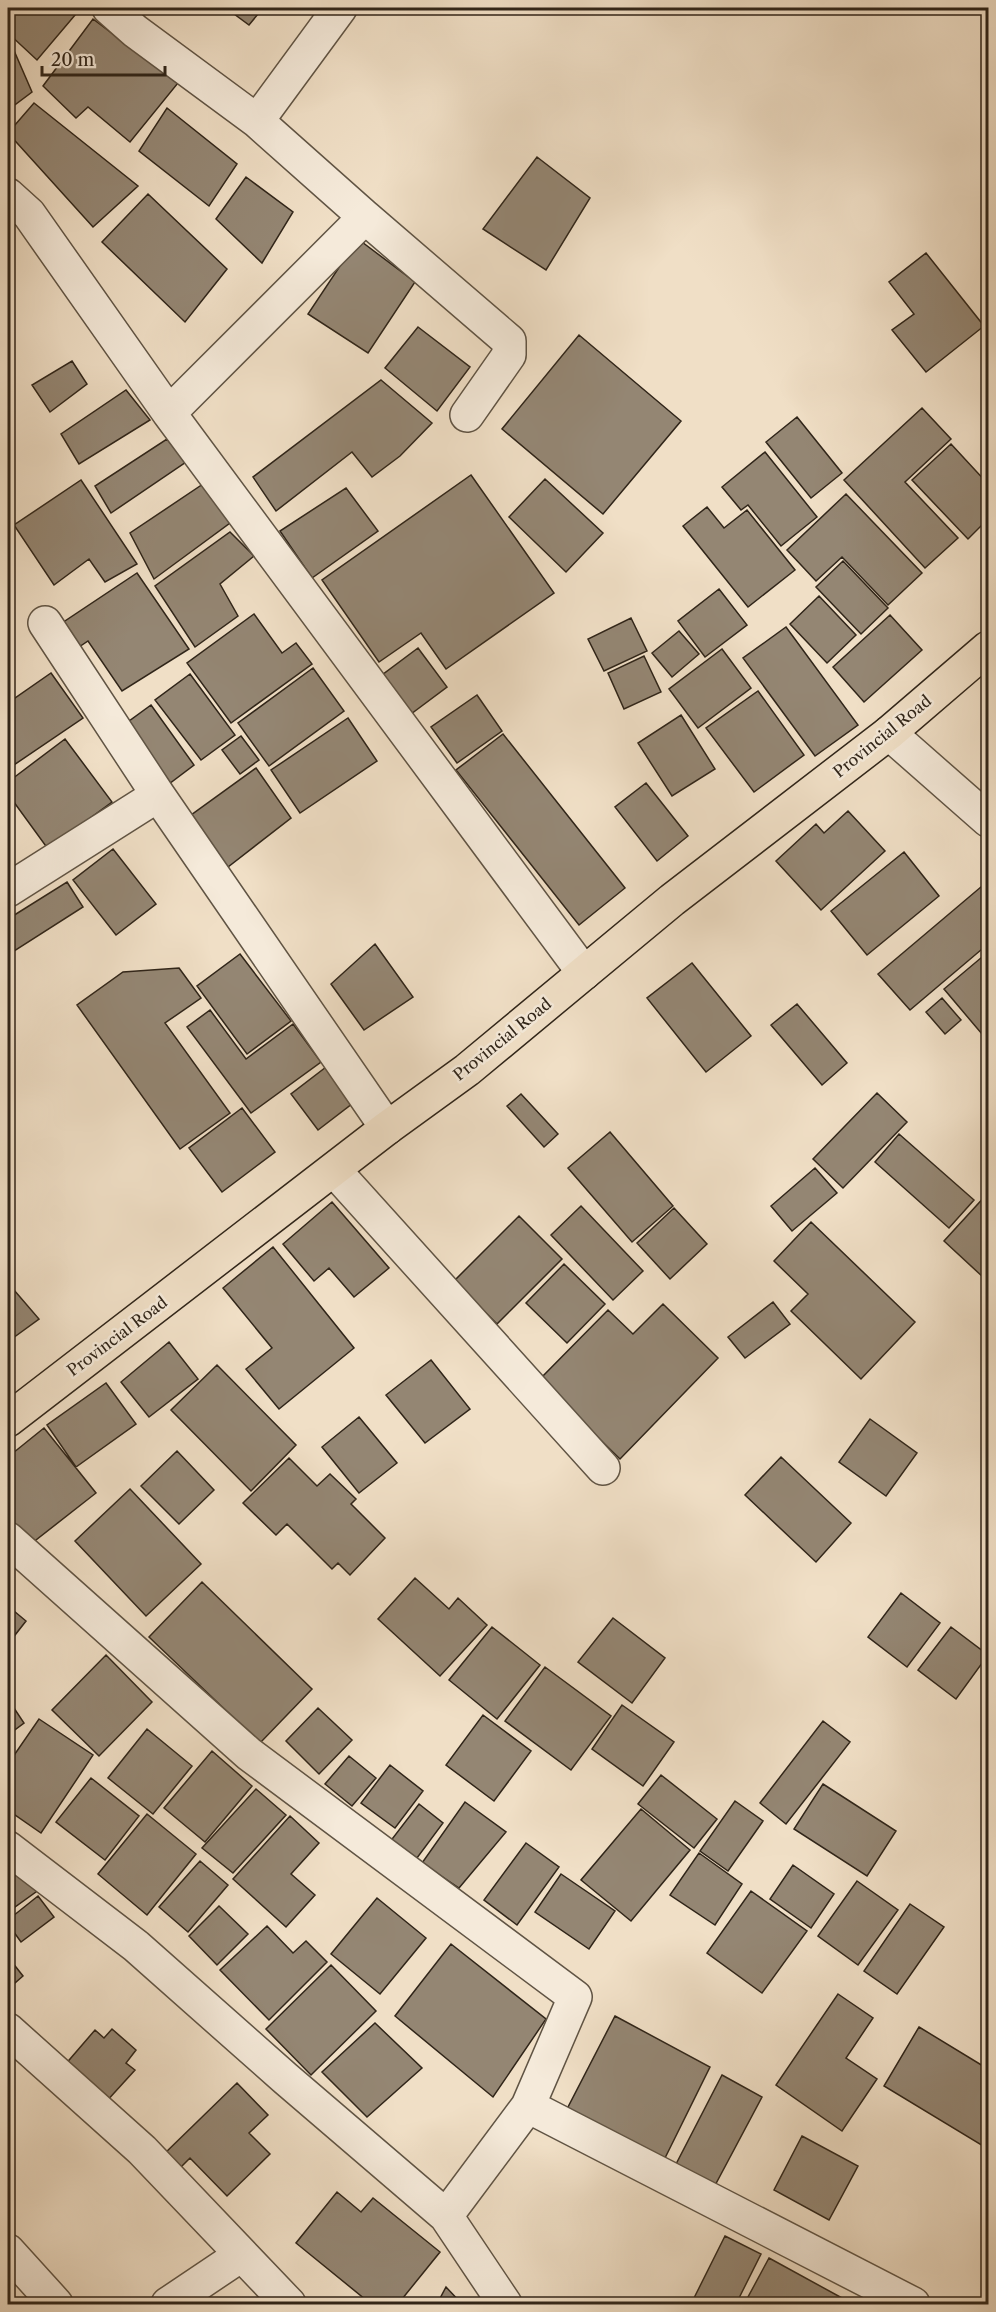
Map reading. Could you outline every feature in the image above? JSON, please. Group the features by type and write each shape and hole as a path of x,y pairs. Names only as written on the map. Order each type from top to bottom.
{"main road":[{"name":"Provincial Road","path":"8,1420 387,1128 467,1070 672,900 889,733 988,648"}],"street":[{"path":"109,8 135,31 256,121 510,341 509,356 467,415"},
{"path":"256,121 340,8"},
{"path":"8,195 29,214 169,413 584,972"},
{"path":"169,413 365,217"},
{"path":"45,623 158,795 387,1128"},
{"path":"889,733 988,820"},
{"path":"8,890 158,795"},
{"path":"334,1170 603,1468"},
{"path":"8,1539 249,1754 575,1997 528,2106 446,2216"},
{"path":"8,1848 136,1946 446,2216 505,2304"},
{"path":"8,2030 142,2150 289,2304"},
{"path":"528,2106 913,2304"},
{"path":"8,2251 56,2304"},
{"path":"168,2304 242,2255"}],"building":[{"path":"8,8 81,8 37,60 8,33"},
{"path":"226,8 263,8 249,25"},
{"path":"93,19 178,83 130,142 88,107 76,118 43,86"},
{"path":"8,42 12,46 32,92 8,110"},
{"path":"34,103 138,186 93,227 8,133"},
{"path":"167,108 237,164 209,206 139,151"},
{"path":"537,157 590,198 546,270 483,229"},
{"path":"246,177 293,212 262,263 216,219"},
{"path":"148,194 227,269 185,322 102,242"},
{"path":"358,239 415,282 368,353 308,314"},
{"path":"926,253 984,326 926,372 892,330 914,314 889,282"},
{"path":"418,327 470,367 437,411 385,368"},
{"path":"579,335 681,421 603,514 502,429"},
{"path":"72,361 87,384 50,412 32,385"},
{"path":"381,380 432,423 400,456 372,477 352,452 276,511 253,477"},
{"path":"126,390 150,420 79,464 61,434"},
{"path":"922,408 951,439 905,482 958,538 925,568 844,480"},
{"path":"797,417 842,473 811,498 766,442"},
{"path":"167,439 186,462 111,513 95,486"},
{"path":"951,444 988,484 988,519 968,539 912,480"},
{"path":"765,452 817,517 781,546 748,505 741,510 722,487"},
{"path":"471,475 554,593 446,669 421,633 379,662 322,580"},
{"path":"545,479 603,533 566,572 509,517"},
{"path":"81,480 137,564 105,582 89,559 54,585 14,525"},
{"path":"206,482 230,523 154,579 130,533"},
{"path":"346,488 378,531 312,578 280,531"},
{"path":"846,494 922,573 888,605 842,557 816,581 787,550"},
{"path":"707,507 724,528 747,510 795,570 748,607 683,526"},
{"path":"230,532 254,556 220,584 238,616 195,647 155,586"},
{"path":"843,561 888,608 861,634 816,587"},
{"path":"137,573 189,649 122,691 88,641 76,649 62,623"},
{"path":"719,589 747,625 705,657 678,621"},
{"path":"819,596 856,635 827,663 790,624"},
{"path":"254,614 282,653 296,643 312,664 231,723 187,663"},
{"path":"890,615 922,650 864,702 833,667"},
{"path":"631,618 647,651 604,671 588,639"},
{"path":"786,627 858,725 815,756 743,658"},
{"path":"679,631 699,654 672,677 652,653"},
{"path":"418,648 447,687 407,717 378,678"},
{"path":"722,649 751,688 698,728 669,689"},
{"path":"644,656 661,692 624,709 608,673"},
{"path":"313,668 344,711 269,766 238,723"},
{"path":"51,673 83,718 8,769 8,703"},
{"path":"190,674 235,735 201,760 155,700"},
{"path":"758,691 804,755 754,792 706,728"},
{"path":"477,695 502,731 457,763 431,727"},
{"path":"151,705 194,765 165,787 121,727"},
{"path":"681,715 715,769 672,796 638,743"},
{"path":"348,718 377,761 300,813 271,770"},
{"path":"503,734 625,888 579,925 456,770"},
{"path":"241,736 259,760 240,774 222,750"},
{"path":"65,739 112,802 48,849 8,794 8,782"},
{"path":"256,768 291,818 228,867 187,818"},
{"path":"646,783 688,836 657,861 615,807"},
{"path":"848,811 885,851 821,910 776,861 816,824 824,833"},
{"path":"113,849 156,904 116,935 73,880"},
{"path":"904,852 939,896 867,955 831,911"},
{"path":"988,881 988,944 910,1010 878,974"},
{"path":"67,882 83,907 8,955 8,919"},
{"path":"375,944 413,997 364,1030 331,984"},
{"path":"988,952 988,1039 987,1040 944,989"},
{"path":"240,954 291,1021 247,1054 197,986"},
{"path":"692,963 751,1036 706,1072 647,998"},
{"path":"179,968 201,998 165,1023 230,1113 180,1149 77,1005 123,972"},
{"path":"942,998 961,1020 945,1034 926,1012"},
{"path":"797,1004 847,1063 822,1085 771,1025"},
{"path":"210,1010 246,1059 293,1024 321,1062 251,1113 187,1027"},
{"path":"330,1064 357,1100 318,1130 291,1094"},
{"path":"877,1093 907,1122 843,1188 813,1159"},
{"path":"521,1094 558,1134 544,1147 507,1106"},
{"path":"242,1108 275,1152 222,1192 189,1148"},
{"path":"610,1132 673,1206 632,1242 568,1168"},
{"path":"899,1134 974,1200 949,1228 875,1162"},
{"path":"815,1168 837,1193 792,1231 771,1206"},
{"path":"988,1193 988,1273 984,1278 944,1241"},
{"path":"332,1202 389,1268 354,1297 329,1268 314,1281 283,1244"},
{"path":"581,1206 643,1271 613,1300 551,1235"},
{"path":"674,1208 707,1244 670,1279 637,1243"},
{"path":"519,1216 562,1259 497,1324 454,1281"},
{"path":"811,1222 915,1322 861,1379 791,1311 808,1294 774,1261"},
{"path":"273,1247 354,1348 279,1409 246,1369 272,1348 223,1288"},
{"path":"564,1264 605,1304 567,1343 526,1303"},
{"path":"8,1283 39,1319 13,1338 8,1330"},
{"path":"773,1302 790,1324 745,1358 728,1337"},
{"path":"663,1304 718,1358 620,1459 539,1380 608,1310 633,1334"},
{"path":"169,1342 198,1379 149,1417 121,1382"},
{"path":"431,1360 470,1409 425,1443 386,1395"},
{"path":"217,1365 296,1445 251,1491 171,1410"},
{"path":"106,1383 136,1424 76,1467 47,1425"},
{"path":"359,1417 397,1463 359,1493 322,1447"},
{"path":"870,1419 917,1453 886,1496 839,1462"},
{"path":"44,1428 96,1493 27,1547 8,1523 8,1457"},
{"path":"177,1451 214,1490 179,1524 141,1486"},
{"path":"781,1457 851,1523 816,1562 745,1495"},
{"path":"289,1458 317,1486 330,1474 356,1499 351,1504 385,1538 350,1575 338,1563 332,1569 287,1524 276,1535 243,1503"},
{"path":"130,1489 201,1564 146,1616 75,1541"},
{"path":"415,1578 449,1609 458,1598 487,1625 440,1676 378,1619"},
{"path":"202,1582 312,1689 260,1743 149,1637"},
{"path":"901,1593 940,1623 907,1667 868,1637"},
{"path":"8,1606 26,1621 8,1644"},
{"path":"613,1618 665,1658 632,1703 578,1662"},
{"path":"492,1627 540,1665 497,1719 449,1680"},
{"path":"951,1627 988,1655 956,1699 918,1670"},
{"path":"106,1655 152,1702 99,1756 52,1710"},
{"path":"545,1667 611,1716 571,1770 505,1721"},
{"path":"8,1699 24,1723 8,1735"},
{"path":"622,1705 674,1742 643,1786 592,1749"},
{"path":"318,1708 352,1740 319,1774 286,1741"},
{"path":"483,1715 531,1751 494,1801 446,1765"},
{"path":"39,1719 93,1755 41,1833 8,1810 8,1764"},
{"path":"823,1721 850,1742 786,1824 760,1803"},
{"path":"147,1729 192,1766 153,1814 108,1778"},
{"path":"212,1751 252,1786 205,1842 164,1808"},
{"path":"349,1756 376,1778 352,1806 325,1784"},
{"path":"390,1765 423,1791 395,1828 361,1803"},
{"path":"661,1775 717,1819 694,1848 638,1804"},
{"path":"91,1778 139,1816 105,1860 56,1822"},
{"path":"823,1784 896,1831 867,1876 794,1829"},
{"path":"256,1789 286,1815 233,1873 202,1848"},
{"path":"735,1801 763,1821 728,1871 700,1851"},
{"path":"465,1802 506,1832 459,1888 422,1863"},
{"path":"419,1804 443,1823 414,1862 389,1843"},
{"path":"641,1809 690,1850 631,1921 581,1880"},
{"path":"147,1814 196,1854 147,1915 98,1874"},
{"path":"290,1816 319,1843 291,1874 315,1895 286,1927 233,1879"},
{"path":"526,1843 559,1867 517,1925 484,1900"},
{"path":"699,1853 742,1884 715,1925 670,1895"},
{"path":"200,1861 228,1885 188,1932 159,1907"},
{"path":"793,1865 834,1894 811,1928 770,1899"},
{"path":"13,1871 40,1889 8,1912 8,1875"},
{"path":"561,1874 615,1911 589,1949 535,1912"},
{"path":"857,1881 898,1910 858,1965 818,1936"},
{"path":"751,1891 807,1931 762,1993 707,1953"},
{"path":"38,1896 54,1917 21,1942 8,1924 8,1920"},
{"path":"377,1898 426,1938 380,1994 331,1954"},
{"path":"910,1904 944,1927 897,1994 864,1971"},
{"path":"219,1906 248,1934 217,1965 189,1936"},
{"path":"267,1926 293,1953 306,1941 327,1962 269,2020 220,1970"},
{"path":"451,1944 546,2019 493,2097 395,2016"},
{"path":"8,1957 23,1976 8,1989"},
{"path":"331,1965 376,2011 311,2075 266,2029"},
{"path":"838,1994 873,2018 846,2058 877,2079 842,2131 776,2085"},
{"path":"615,2016 710,2067 664,2160 567,2109"},
{"path":"375,2023 422,2068 367,2117 322,2072"},
{"path":"919,2027 988,2069 988,2149 884,2086"},
{"path":"112,2029 136,2050 126,2063 135,2070 105,2103 64,2066 95,2030 104,2038"},
{"path":"722,2075 762,2097 712,2191 673,2170"},
{"path":"237,2083 268,2115 249,2133 270,2154 227,2196 190,2158 176,2172 161,2157"},
{"path":"802,2136 858,2166 829,2220 774,2190"},
{"path":"337,2192 361,2212 373,2198 440,2252 398,2304 371,2304 296,2243"},
{"path":"725,2236 761,2254 736,2304 691,2304"},
{"path":"769,2258 853,2304 761,2304 748,2297"},
{"path":"446,2287 462,2304 437,2304"}]}
